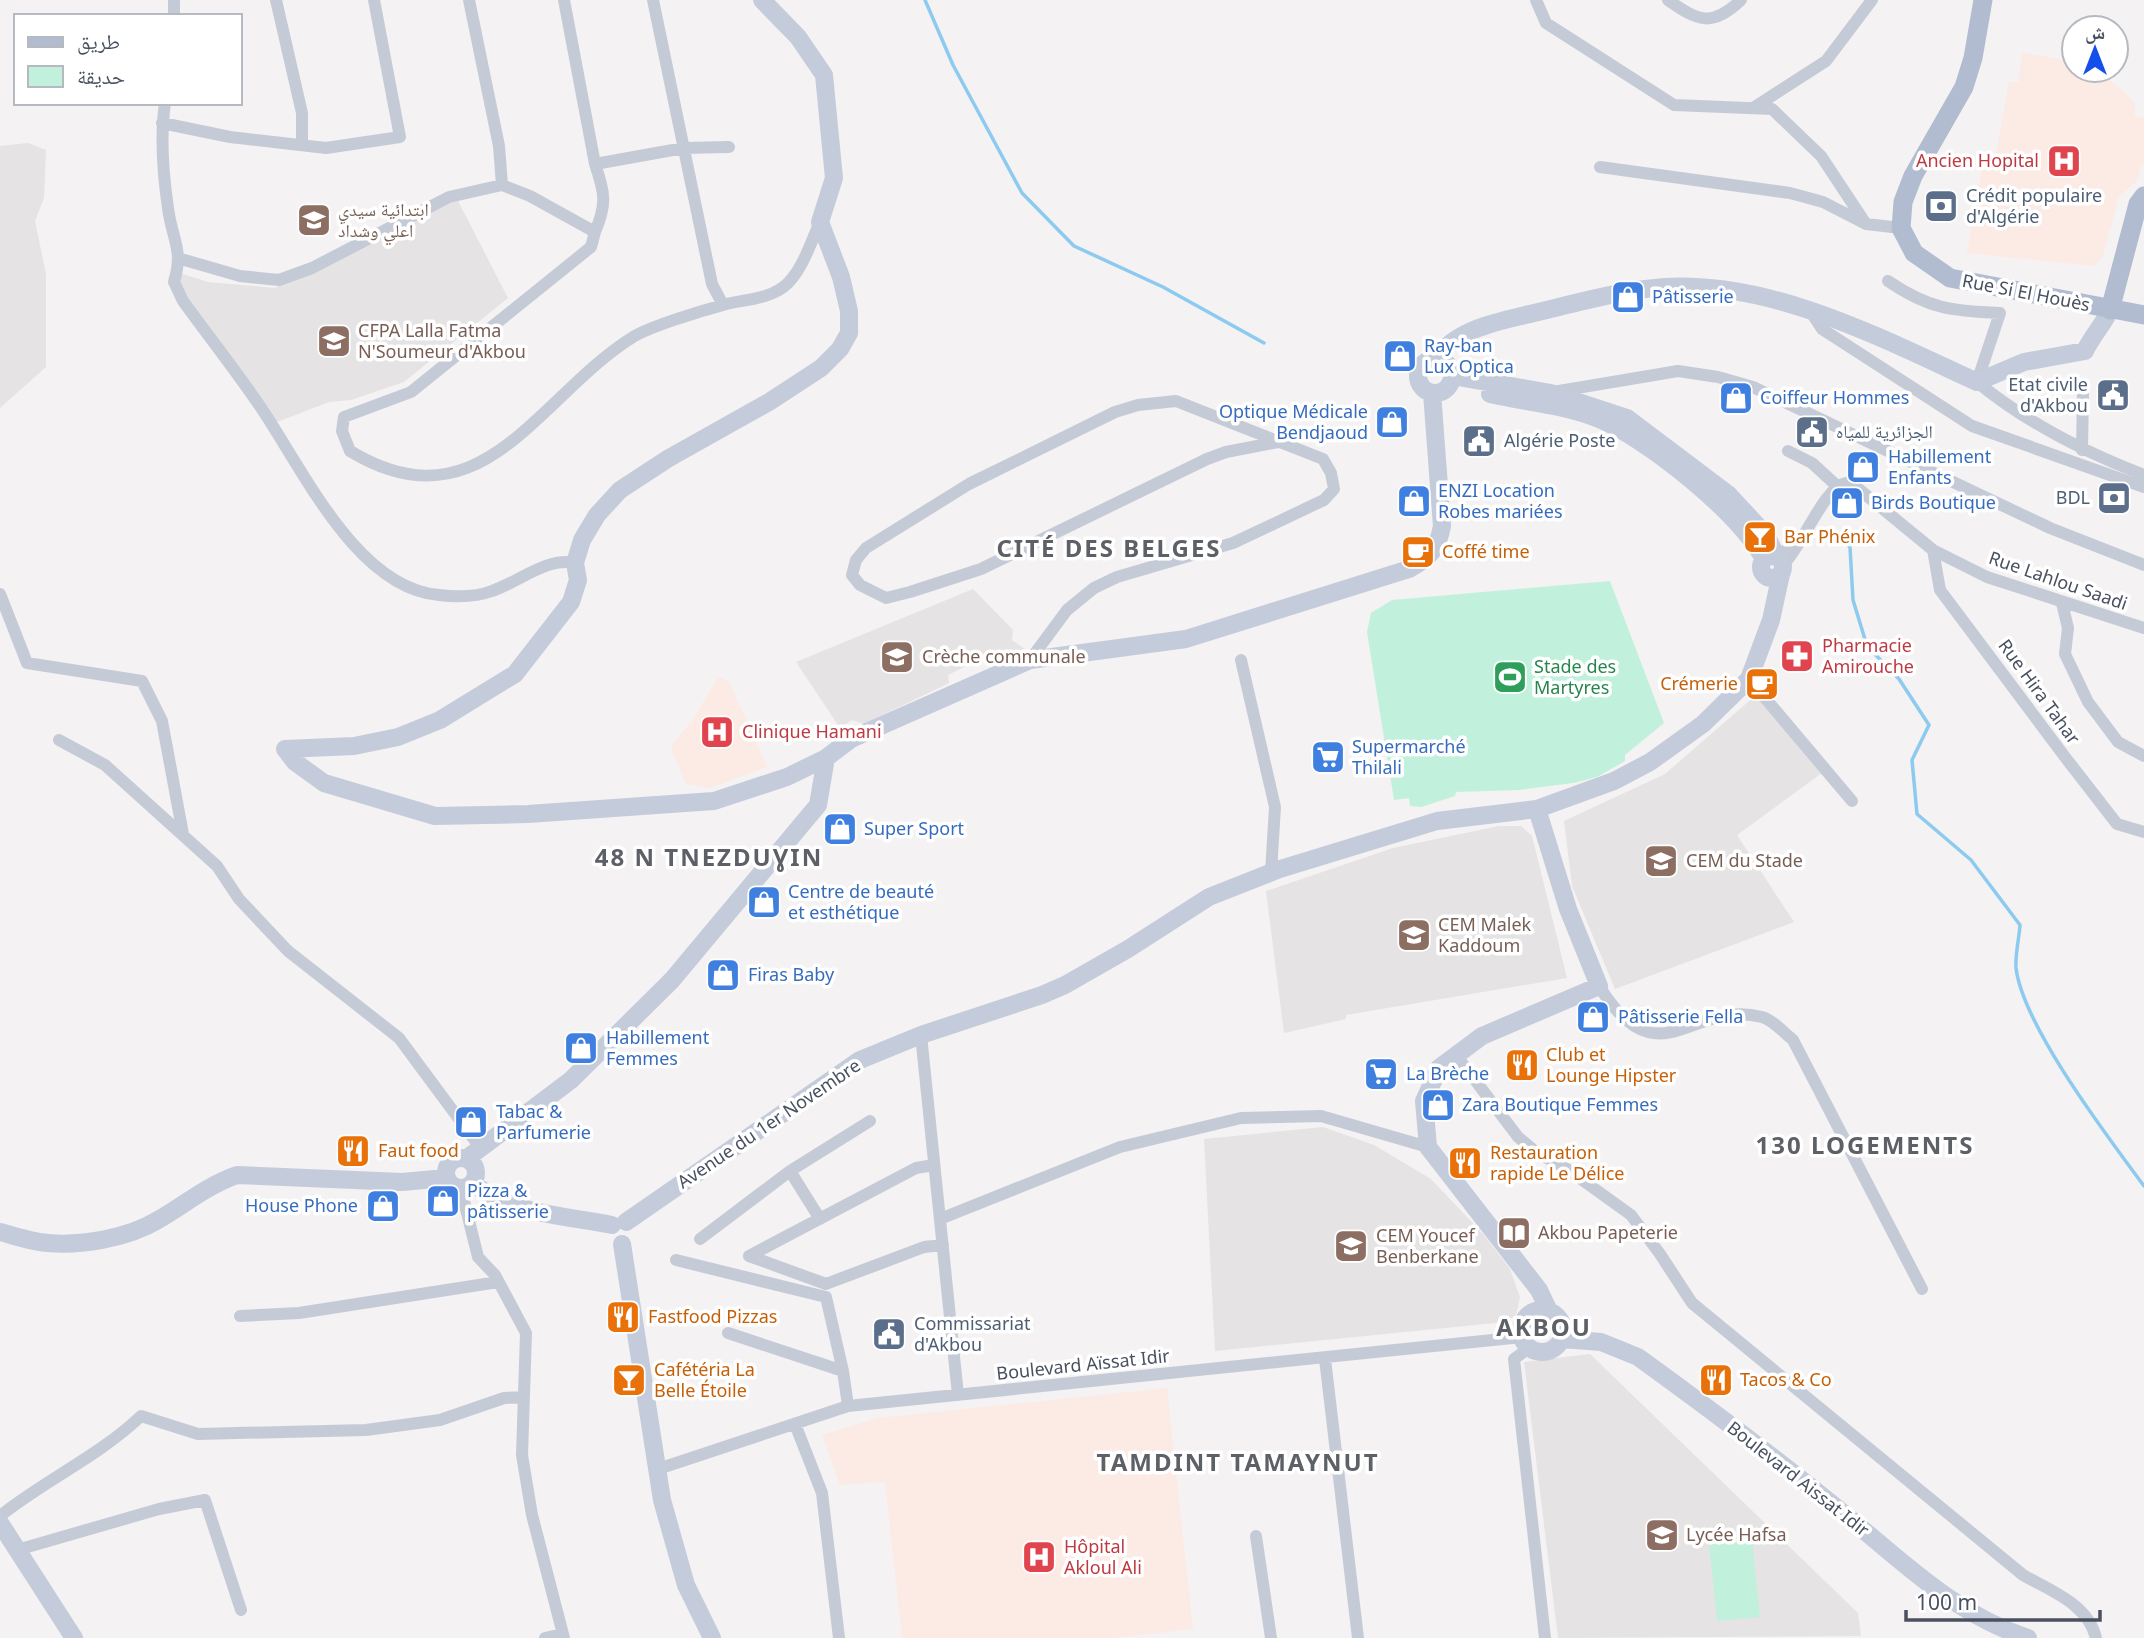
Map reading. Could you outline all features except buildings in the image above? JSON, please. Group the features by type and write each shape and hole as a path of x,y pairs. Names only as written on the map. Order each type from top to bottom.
{"main road":[{"path":"1901,228 1903,202 1913,176 1964,87 1973,58 1983,0"},
{"path":"2110,310 2138,204 2144,196"},
{"name":"Rue Si El Houès","path":"1901,228 1914,254 1950,278 2144,315"}],"street":[{"path":"276,0 302,113 302,145"},
{"path":"162,123 230,136 326,148 400,137 374,0"},
{"path":"469,0 499,146 502,185"},
{"path":"564,0 595,164 604,190 604,211 591,247 411,392 344,417 342,431 350,452 395,471 424,476 460,471 496,455 581,378 635,336 723,305 768,296 787,284 820,222 834,178 824,75 798,37 762,0"},
{"path":"653,0 712,284 723,305"},
{"path":"1536,0 1546,23 1674,105 1772,109 1821,156 1866,224"},
{"path":"1668,0 1695,19 1720,18 1741,0"},
{"path":"1753,108 1826,61 1872,0"},
{"path":"164,105 162,123 168,210 181,259 174,282 183,300 257,401 302,473 347,535 389,578 407,587 436,595 464,596 491,592 560,560 575,562"},
{"path":"595,164 684,148 729,147"},
{"path":"1600,167 1790,193 1823,202 1866,224 1901,228"},
{"path":"181,259 240,276 279,280 312,268 449,197 502,185 530,196 595,232"},
{"path":"820,222 841,277 849,311 849,333 840,349 821,368 769,402 669,458 620,490 597,515 582,540 575,562 578,580 571,602 515,674 440,720 398,737 354,746 285,749 295,762 324,783 385,803 445,816 715,801 787,776 826,758 851,739 1030,660 1186,639 1409,569 1426,559 1439,544 1442,526 1446,363 1436,359"},
{"path":"1888,281 1919,302 1959,311 2000,313 1977,382"},
{"path":"1774,564 1766,536 1729,495 1677,453 1627,418 1604,408 1551,393 1419,382 1419,372 1425,363 1436,359 1463,335 1496,322 1663,288 1708,289 1751,296 1831,316 1977,382 2025,417 2082,450 2144,475"},
{"path":"1977,382 2024,362 2085,351 2092,337 2101,329 2110,310"},
{"path":"1811,312 1822,329 1972,426 2144,487"},
{"path":"1551,393 1678,371 1718,377 1753,387 2050,528 2144,565"},
{"path":"1444,385 1575,412 1619,430 1725,509 1774,564"},
{"path":"2082,450 2083,392"},
{"path":"1030,660 1067,610 1094,588 1117,577 1233,543 1324,500 1334,489 1331,473 1322,459 1176,401 1126,408 969,484 866,548 856,560 852,575 860,585 886,598 910,592 981,569 1207,459 1226,452 1278,442"},
{"path":"1774,564 1800,547 1837,486 1812,463 1788,451"},
{"name":"Rue Lahlou Saadi","path":"1837,486 1846,483 1855,486 1933,550 1987,577 2144,628"},
{"name":"Rue Hira Tahar","path":"1933,550 1940,590 2117,824 2144,832"},
{"name":"Avenue du 1er Novembre","path":"619,1223 860,1060 921,1035 1054,990 1128,949 1209,897 1271,872 1437,821 1537,809 1614,781 1650,762 1703,724 1749,679 1766,635 1774,564"},
{"path":"0,594 27,663 142,681 162,721 183,835"},
{"path":"2062,603 2068,628 2066,654 2088,702 2118,742 2144,756"},
{"path":"1241,660 1275,807 1271,872"},
{"path":"1749,679 1852,802"},
{"path":"59,740 105,765 217,866 239,899 288,951 399,1038 472,1153 475,1168 467,1186 478,1257 498,1282 526,1333 522,1455 530,1503 563,1636 545,1638"},
{"path":"712,1638 686,1585 665,1510 622,1244 632,1236 631,1226 517,1206 467,1186 452,1186 446,1178 449,1164 472,1153 571,1080 672,980 818,805 826,758"},
{"path":"1537,809 1568,909 1599,986 1620,1015 1647,1033 1666,1035 1735,1014 1765,1017 1793,1040 1922,1289"},
{"path":"1526,1342 1541,1353 1550,1351 1562,1339 1563,1328 1559,1318 1549,1311 1539,1290 1428,1147 1424,1101 1439,1068 1482,1036 1599,986"},
{"path":"921,1035 958,1395"},
{"path":"1456,1055 1518,1137 1536,1152 1567,1169 1631,1215 1692,1303 2023,1575 2076,1606 2093,1625 2096,1638"},
{"path":"940,1219 1120,1147 1241,1118 1321,1116 1428,1147"},
{"path":"699,1239 790,1171 870,1121"},
{"path":"934,1165 916,1168 749,1256 825,1283 924,1247 943,1245"},
{"path":"790,1171 820,1219"},
{"path":"0,1232 47,1243 85,1242 122,1235 155,1222 217,1182 237,1175 402,1182 446,1178"},
{"path":"676,1260 826,1297 848,1406"},
{"path":"240,1316 299,1313 498,1282"},
{"path":"1545,1638 1514,1359 1526,1342 1523,1323 1530,1314 1549,1311"},
{"path":"728,1333 843,1371"},
{"name":"Boulevard Aissat Idir","path":"1562,1339 1601,1342 1639,1357 1843,1513 1932,1589 1996,1628 2028,1638"},
{"name":"Boulevard Aïssat Idir","path":"657,1469 848,1406 1526,1342"},
{"path":"1325,1359 1358,1638"},
{"path":"0,1516 71,1465 113,1442 141,1416 198,1434 366,1430 440,1420 504,1398 524,1396"},
{"path":"795,1424 822,1493 839,1638"},
{"path":"17,1550 159,1509 205,1500 241,1610"},
{"path":"0,1523 74,1638"},
{"path":"1256,1536 1271,1638"}],"shaded area":[{"name":"Ancien Hopital","path":"2022,52 2060,59 2060,84 2114,84 2135,102 2135,116 2144,118 2144,165 2141,165 2137,181 2119,196 2103,256 2094,266 1967,253 1982,167 1985,158 1996,153 2009,82 2018,82"},
{"path":"28,143 46,150 44,198 35,221 46,274 46,367 0,408 0,146"},
{"name":"CFPA Lalla Fatma N'Soumeur d'Akbou","path":"455,195 508,298 404,382 351,400 329,402 277,422 183,301 178,282 180,273 208,282 275,288"},
{"name":"Crèche communale","path":"973,589 1013,630 1012,640 1025,649 1003,661 992,653 948,675 949,683 864,724 852,720 840,728 796,662"},
{"name":"Clinique Hamani","path":"718,677 729,681 767,767 710,788 686,784 672,751 673,743 693,720"},
{"name":"CEM du Stade","path":"1756,695 1822,773 1737,835 1794,922 1615,989 1572,886 1564,821 1665,774"},
{"name":"CEM Malek Kaddoum","path":"1499,826 1521,826 1532,836 1567,978 1346,1015 1346,1019 1284,1033 1266,891 1393,848"},
{"name":"CEM Youcef Benberkane","path":"1323,1127 1374,1145 1431,1179 1484,1235 1510,1269 1520,1297 1516,1315 1505,1322 1215,1351 1204,1139"},
{"name":"Lycée Hafsa","path":"1590,1354 1858,1613 1861,1636 1558,1638 1524,1362"},
{"name":"Hôpital Akloul Ali","path":"1167,1388 1193,1629 1113,1638 902,1638 885,1482 840,1485 822,1435 878,1418"}],"green space":[{"name":"Stade des Martyres","path":"1610,581 1664,723 1625,755 1625,761 1597,777 1519,790 1456,792 1455,796 1421,807 1410,806 1409,798 1394,800 1367,632 1371,613 1392,600"},
{"path":"1752,1540 1760,1617 1717,1621 1709,1544"}],"waterway":[{"path":"925,0 953,65 1022,193 1074,246 1163,287 1264,343"},
{"path":"1835,532 1850,547 1853,600 1867,646 1899,679 1929,725 1912,760 1917,814 1971,860 2020,925 2016,968 2022,992 2034,1020 2069,1080 2144,1186"}],"place":[{"name":"Ancien Hopital","path":"2064,161"},
{"name":"Crédit populaire d'Algérie","path":"1941,206"},
{"name":"ابتدائية سيدي اعلي وشداد","path":"314,220"},
{"name":"Pâtisserie","path":"1628,297"},
{"name":"CFPA Lalla Fatma N'Soumeur d'Akbou","path":"334,341"},
{"name":"Ray-ban Lux Optica","path":"1400,356"},
{"name":"Etat civile d'Akbou","path":"2113,395"},
{"name":"Coiffeur Hommes","path":"1736,398"},
{"name":"Optique Médicale Bendjaoud","path":"1392,422"},
{"name":"الجزائرية للمياه","path":"1812,432"},
{"name":"Algérie Poste","path":"1479,441"},
{"name":"Habillement Enfants","path":"1863,467"},
{"name":"BDL","path":"2114,498"},
{"name":"ENZI Location Robes mariées","path":"1414,501"},
{"name":"Birds Boutique","path":"1847,503"},
{"name":"Bar Phénix","path":"1760,537"},
{"name":"Coffé time","path":"1418,552"},
{"name":"Pharmacie Amirouche","path":"1797,656"},
{"name":"Crèche communale","path":"897,657"},
{"name":"Stade des Martyres","path":"1510,677"},
{"name":"Crémerie","path":"1762,684"},
{"name":"Clinique Hamani","path":"717,732"},
{"name":"Supermarché Thilali","path":"1328,757"},
{"name":"Super Sport","path":"840,829"},
{"name":"CEM du Stade","path":"1661,861"},
{"name":"Centre de beauté et esthétique","path":"764,902"},
{"name":"CEM Malek Kaddoum","path":"1414,935"},
{"name":"Firas Baby","path":"723,975"},
{"name":"Pâtisserie Fella","path":"1593,1017"},
{"name":"Habillement Femmes","path":"581,1048"},
{"name":"Club et Lounge Hipster","path":"1522,1065"},
{"name":"La Brèche","path":"1381,1074"},
{"name":"Zara Boutique Femmes","path":"1438,1105"},
{"name":"Tabac & Parfumerie","path":"471,1122"},
{"name":"Faut food","path":"353,1151"},
{"name":"Restauration rapide Le Délice","path":"1465,1163"},
{"name":"Pizza & pâtisserie","path":"443,1201"},
{"name":"House Phone","path":"383,1206"},
{"name":"Akbou Papeterie","path":"1514,1233"},
{"name":"CEM Youcef Benberkane","path":"1351,1246"},
{"name":"Fastfood Pizzas","path":"623,1317"},
{"name":"Commissariat d'Akbou","path":"889,1334"},
{"name":"Cafétéria La Belle Étoile","path":"629,1380"},
{"name":"Tacos & Co","path":"1716,1380"},
{"name":"Lycée Hafsa","path":"1662,1535"},
{"name":"Hôpital Akloul Ali","path":"1039,1557"}],"district":[{"name":"CITÉ DES BELGES","path":"1109,549"},
{"name":"48 N TNEZDUƔIN","path":"709,858"},
{"name":"130 LOGEMENTS","path":"1865,1146"},
{"name":"AKBOU","path":"1544,1328"},
{"name":"TAMDINT TAMAYNUT","path":"1238,1463"}]}
